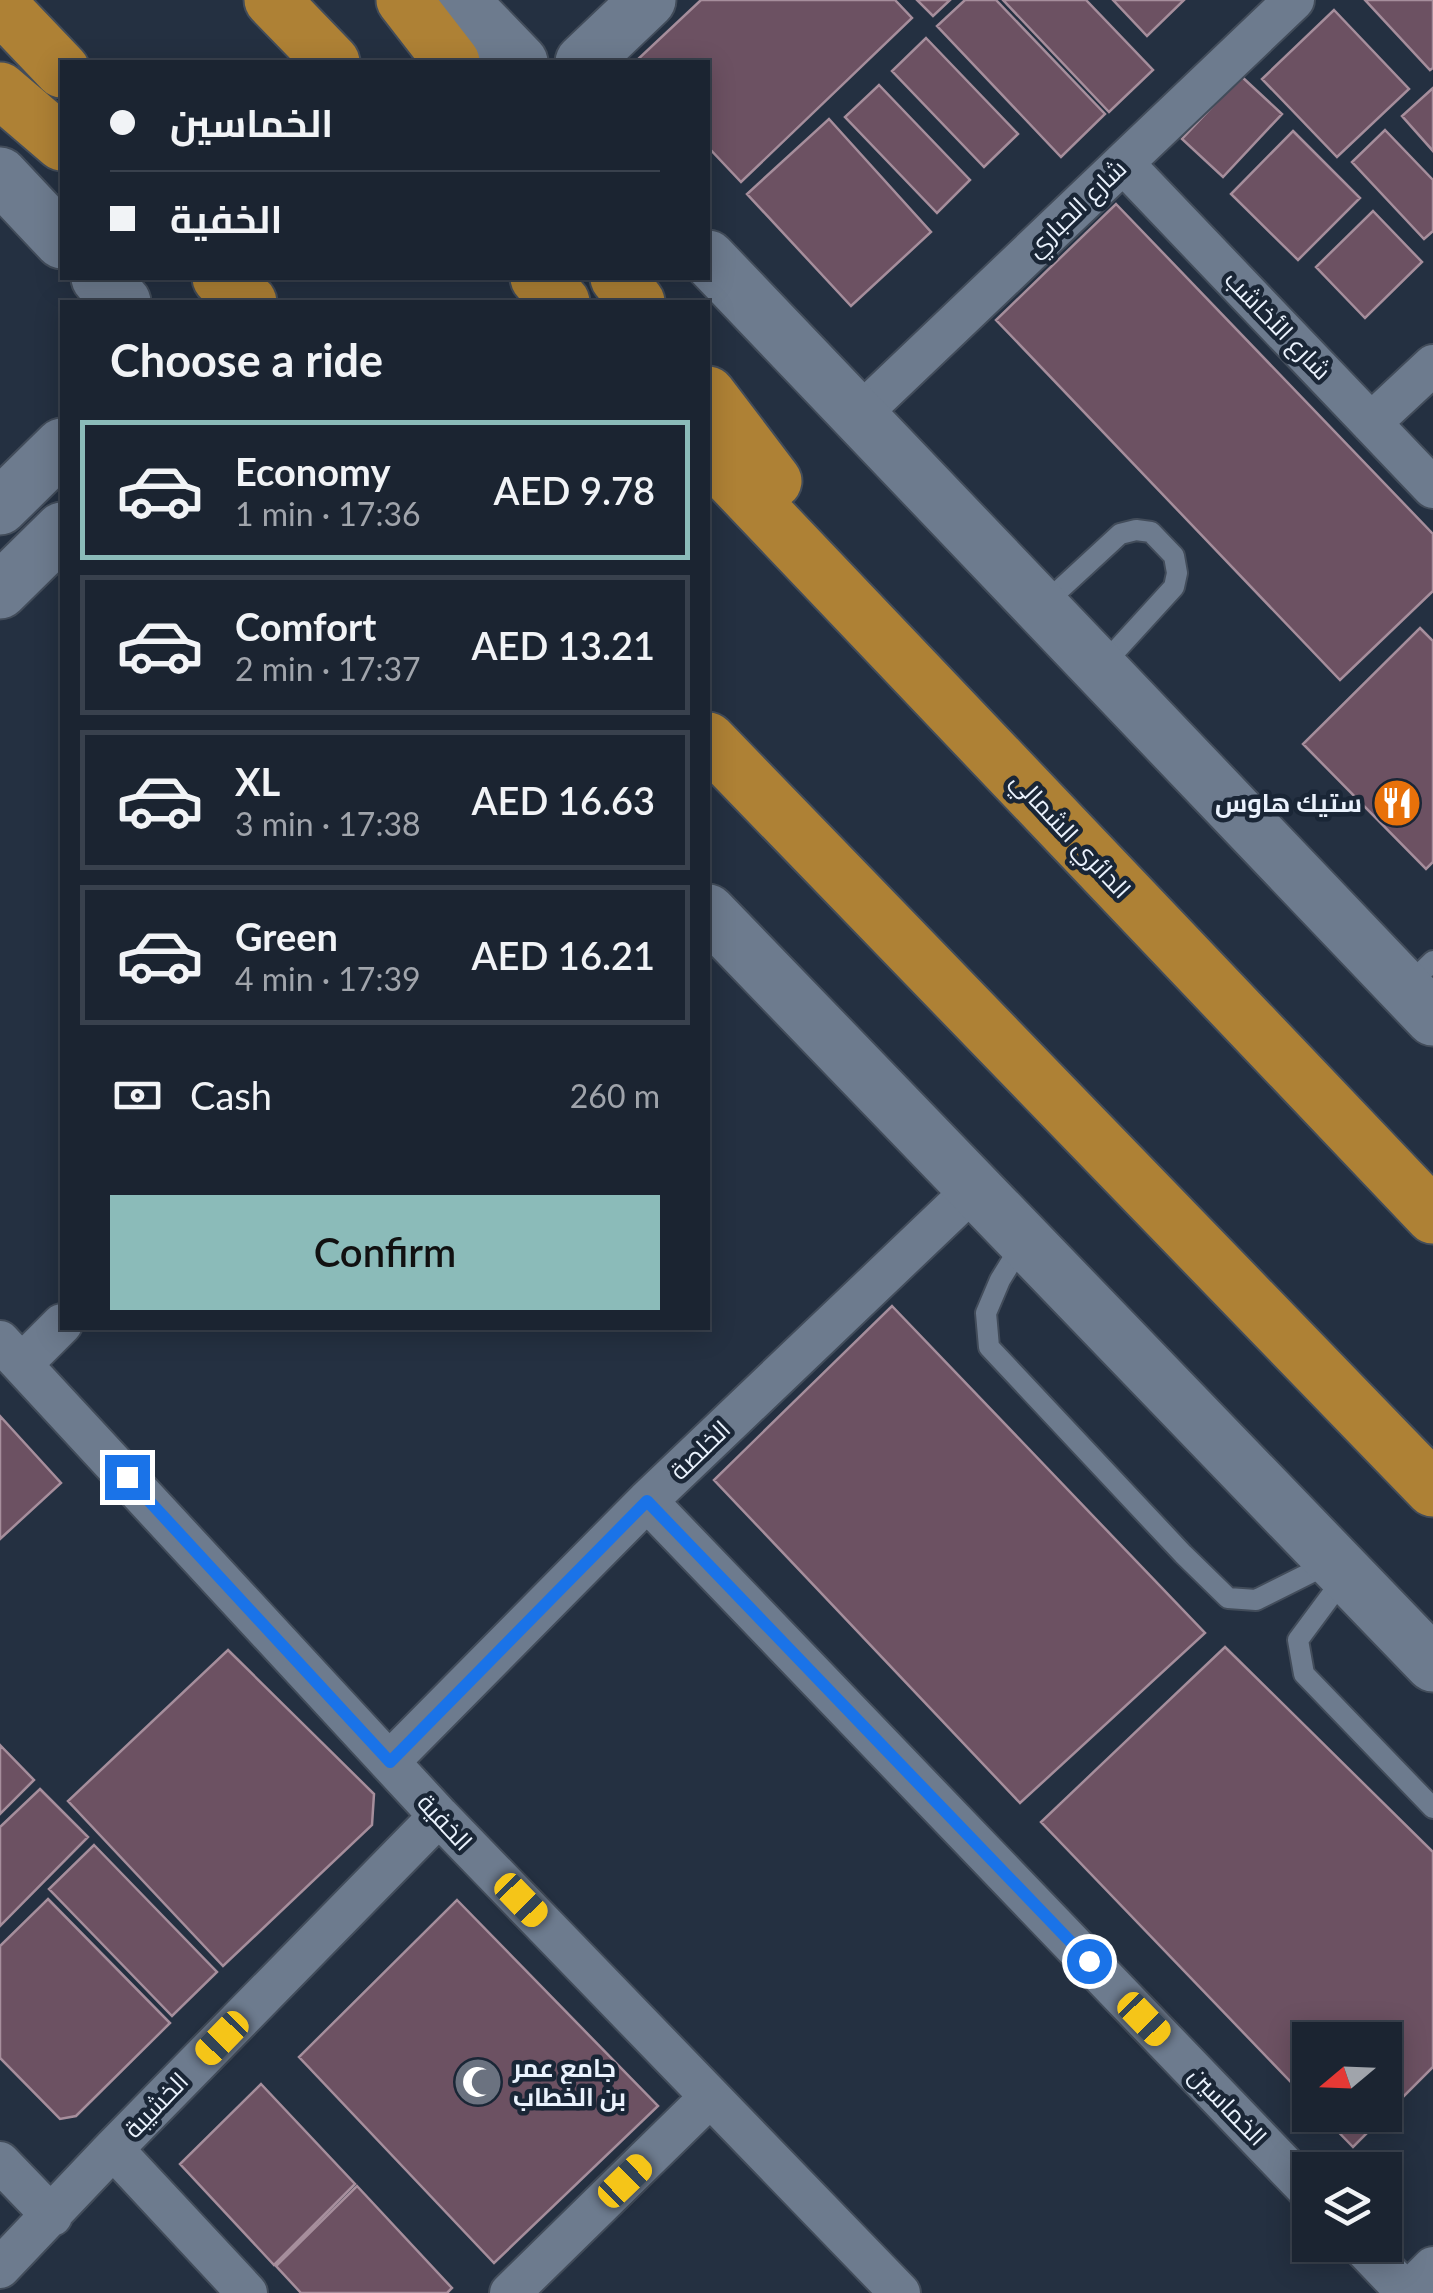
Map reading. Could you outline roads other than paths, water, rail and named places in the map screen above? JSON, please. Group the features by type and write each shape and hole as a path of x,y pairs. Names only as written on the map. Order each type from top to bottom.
{"highway":[{"path":"272,0 330,60"},
{"path":"404,0 471,20"},
{"path":"0,5 60,68"},
{"path":"0,90 60,142"},
{"path":"222,280 247,300"},
{"path":"264,280 284,300"},
{"path":"540,280 560,300"},
{"path":"620,280 635,300"},
{"path":"710,397 944,701"},
{"name":"الدائري الشمالي","path":"710,456 1433,1216"},
{"path":"710,742 1433,1490"}],"street":[{"path":"585,60 648,0"},
{"name":"شارع الحباري","path":"858,416 1294,0"},
{"path":"471,20 518,60"},
{"name":"شارع الأخاشب","path":"1123,163 1433,488"},
{"path":"0,174 60,242"},
{"path":"710,260 1100,669 1424,989"},
{"path":"100,280 121,300"},
{"path":"1371,423 1433,365"},
{"path":"0,507 60,448"},
{"path":"0,591 60,532"},
{"path":"710,914 1433,1664"},
{"name":"الخلصة","path":"390,1762 647,1501 975,1188"},
{"path":"11,1352 60,1325"},
{"name":"الخفية","path":"11,1352 440,1816 900,2293"},
{"name":"الخماسين","path":"647,1501 1292,2173"},
{"name":"الخشيبة","path":"0,2268 440,1816"},
{"path":"510,2293 710,2098"},
{"path":"112,2149 247,2293"},
{"path":"0,2162 52,2216"},
{"path":"1377,2262 1407,2293 1433,2268"}],"lane":[{"path":"1041,608 1120,534 1151,532 1174,556 1174,587 1100,669"},
{"path":"1024,1240 986,1313 989,1347 1183,1554 1228,1598 1256,1600 1340,1568"},
{"path":"1340,1568 1298,1640 1304,1674 1433,1808"}],"place":[{"name":"ستيك هاوس","path":"1397,803"},
{"name":"جامع عمر بن الخطاب","path":"478,2082"}]}
